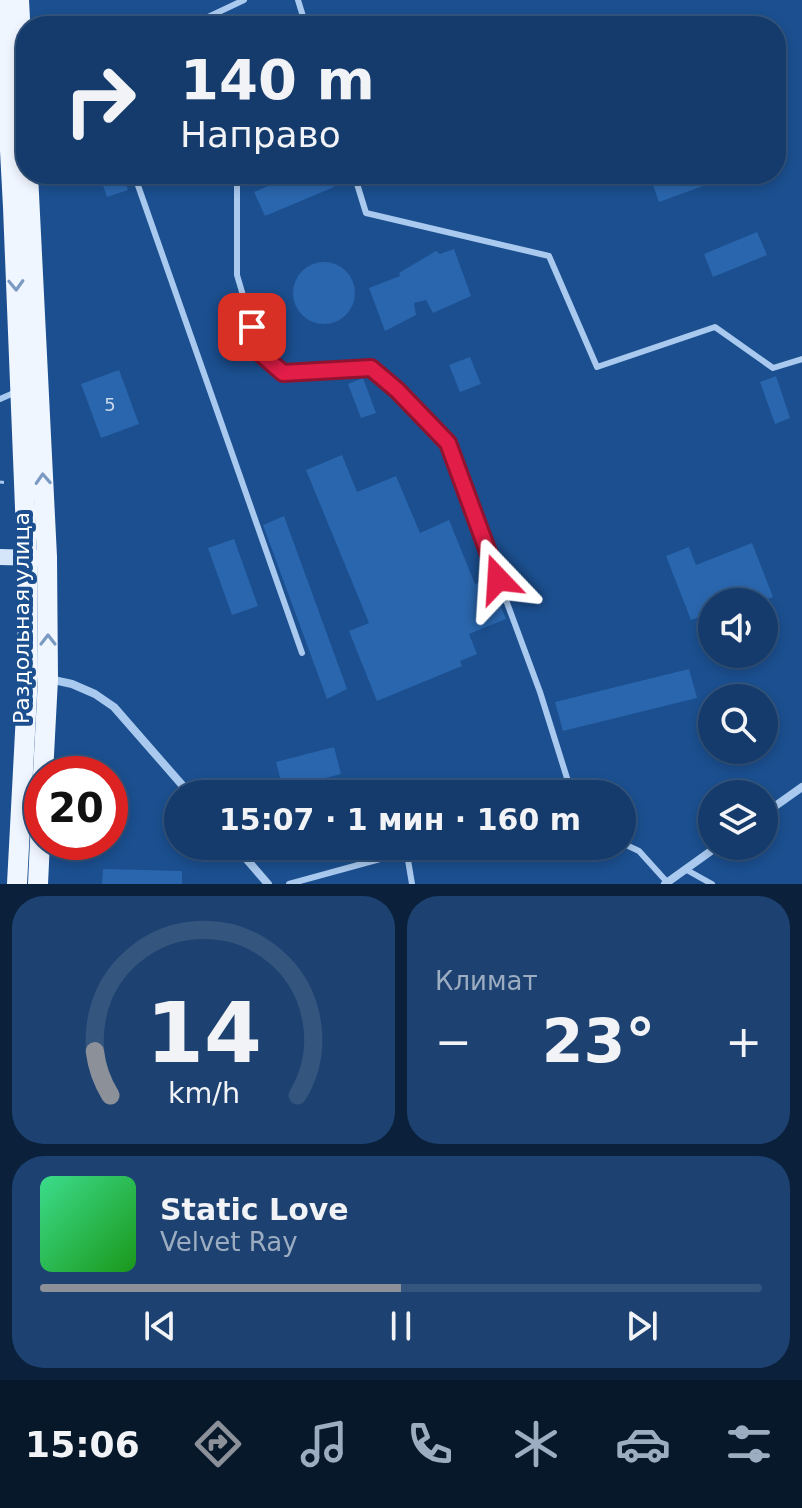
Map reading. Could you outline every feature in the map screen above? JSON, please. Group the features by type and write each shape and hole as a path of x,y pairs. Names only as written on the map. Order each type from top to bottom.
{"main road":[{"name":"Раздольная улица","path":"2,0 10,395 37,558"},
{"name":"Раздольная улица","path":"28,184 42,756"},
{"name":"Раздольная улица","path":"17,884 38,677"},
{"path":"38,884 39,860"}],"street":[{"path":"0,557 37,558"},
{"path":"38,677 83,689 114,707 178,780"},
{"path":"778,804 802,787"},
{"path":"247,860 268,884"},
{"path":"666,883 698,860"}],"lane":[{"path":"210,16 244,0"},
{"path":"138,184 302,653"},
{"path":"237,184 237,275 260,353 283,373 371,368 448,443 540,692 568,780"},
{"path":"357,184 366,213 549,256 597,367 715,327 773,368 802,359"},
{"path":"636,850 666,883"},
{"path":"289,884 391,856 402,856 408,860 412,884"},
{"path":"685,869 712,884"}],"building":[{"path":"102,184 126,184 128,190 107,197"},
{"path":"273,184 333,184 334,187 265,216 254,192"},
{"path":"653,184 709,184 659,202"},
{"path":"757,232 767,255 713,277 704,254"},
{"path":"454,249 471,296 433,313 426,300 414,303 416,315 385,331 369,288 400,276 399,273 436,251 440,254"},
{"path":"324,262 346,271 355,293 346,315 324,324 302,315 293,293 302,271"},
{"path":"470,357 481,384 460,392 449,365"},
{"path":"119,370 139,424 101,438 81,384"},
{"path":"776,376 790,418 775,424 760,382"},
{"path":"363,378 376,413 361,418 348,384"},
{"path":"342,455 357,492 396,476 420,533 449,520 475,584 489,578 506,619 469,634 477,654 460,661 462,666 377,701 349,631 369,623 306,470"},
{"path":"284,516 347,689 327,699 263,525"},
{"path":"234,539 258,606 232,615 208,548"},
{"path":"752,543 770,588 698,588 698,617 691,620 666,556 689,547 696,565"},
{"path":"689,669 697,698 563,731 555,702"},
{"path":"334,747 341,774 318,780 281,780 276,762"},
{"path":"103,869 182,871 182,884 102,884"}],"route":[{"path":"252,327 260,353 283,373 371,368 397,390 448,443 498,579"}]}
